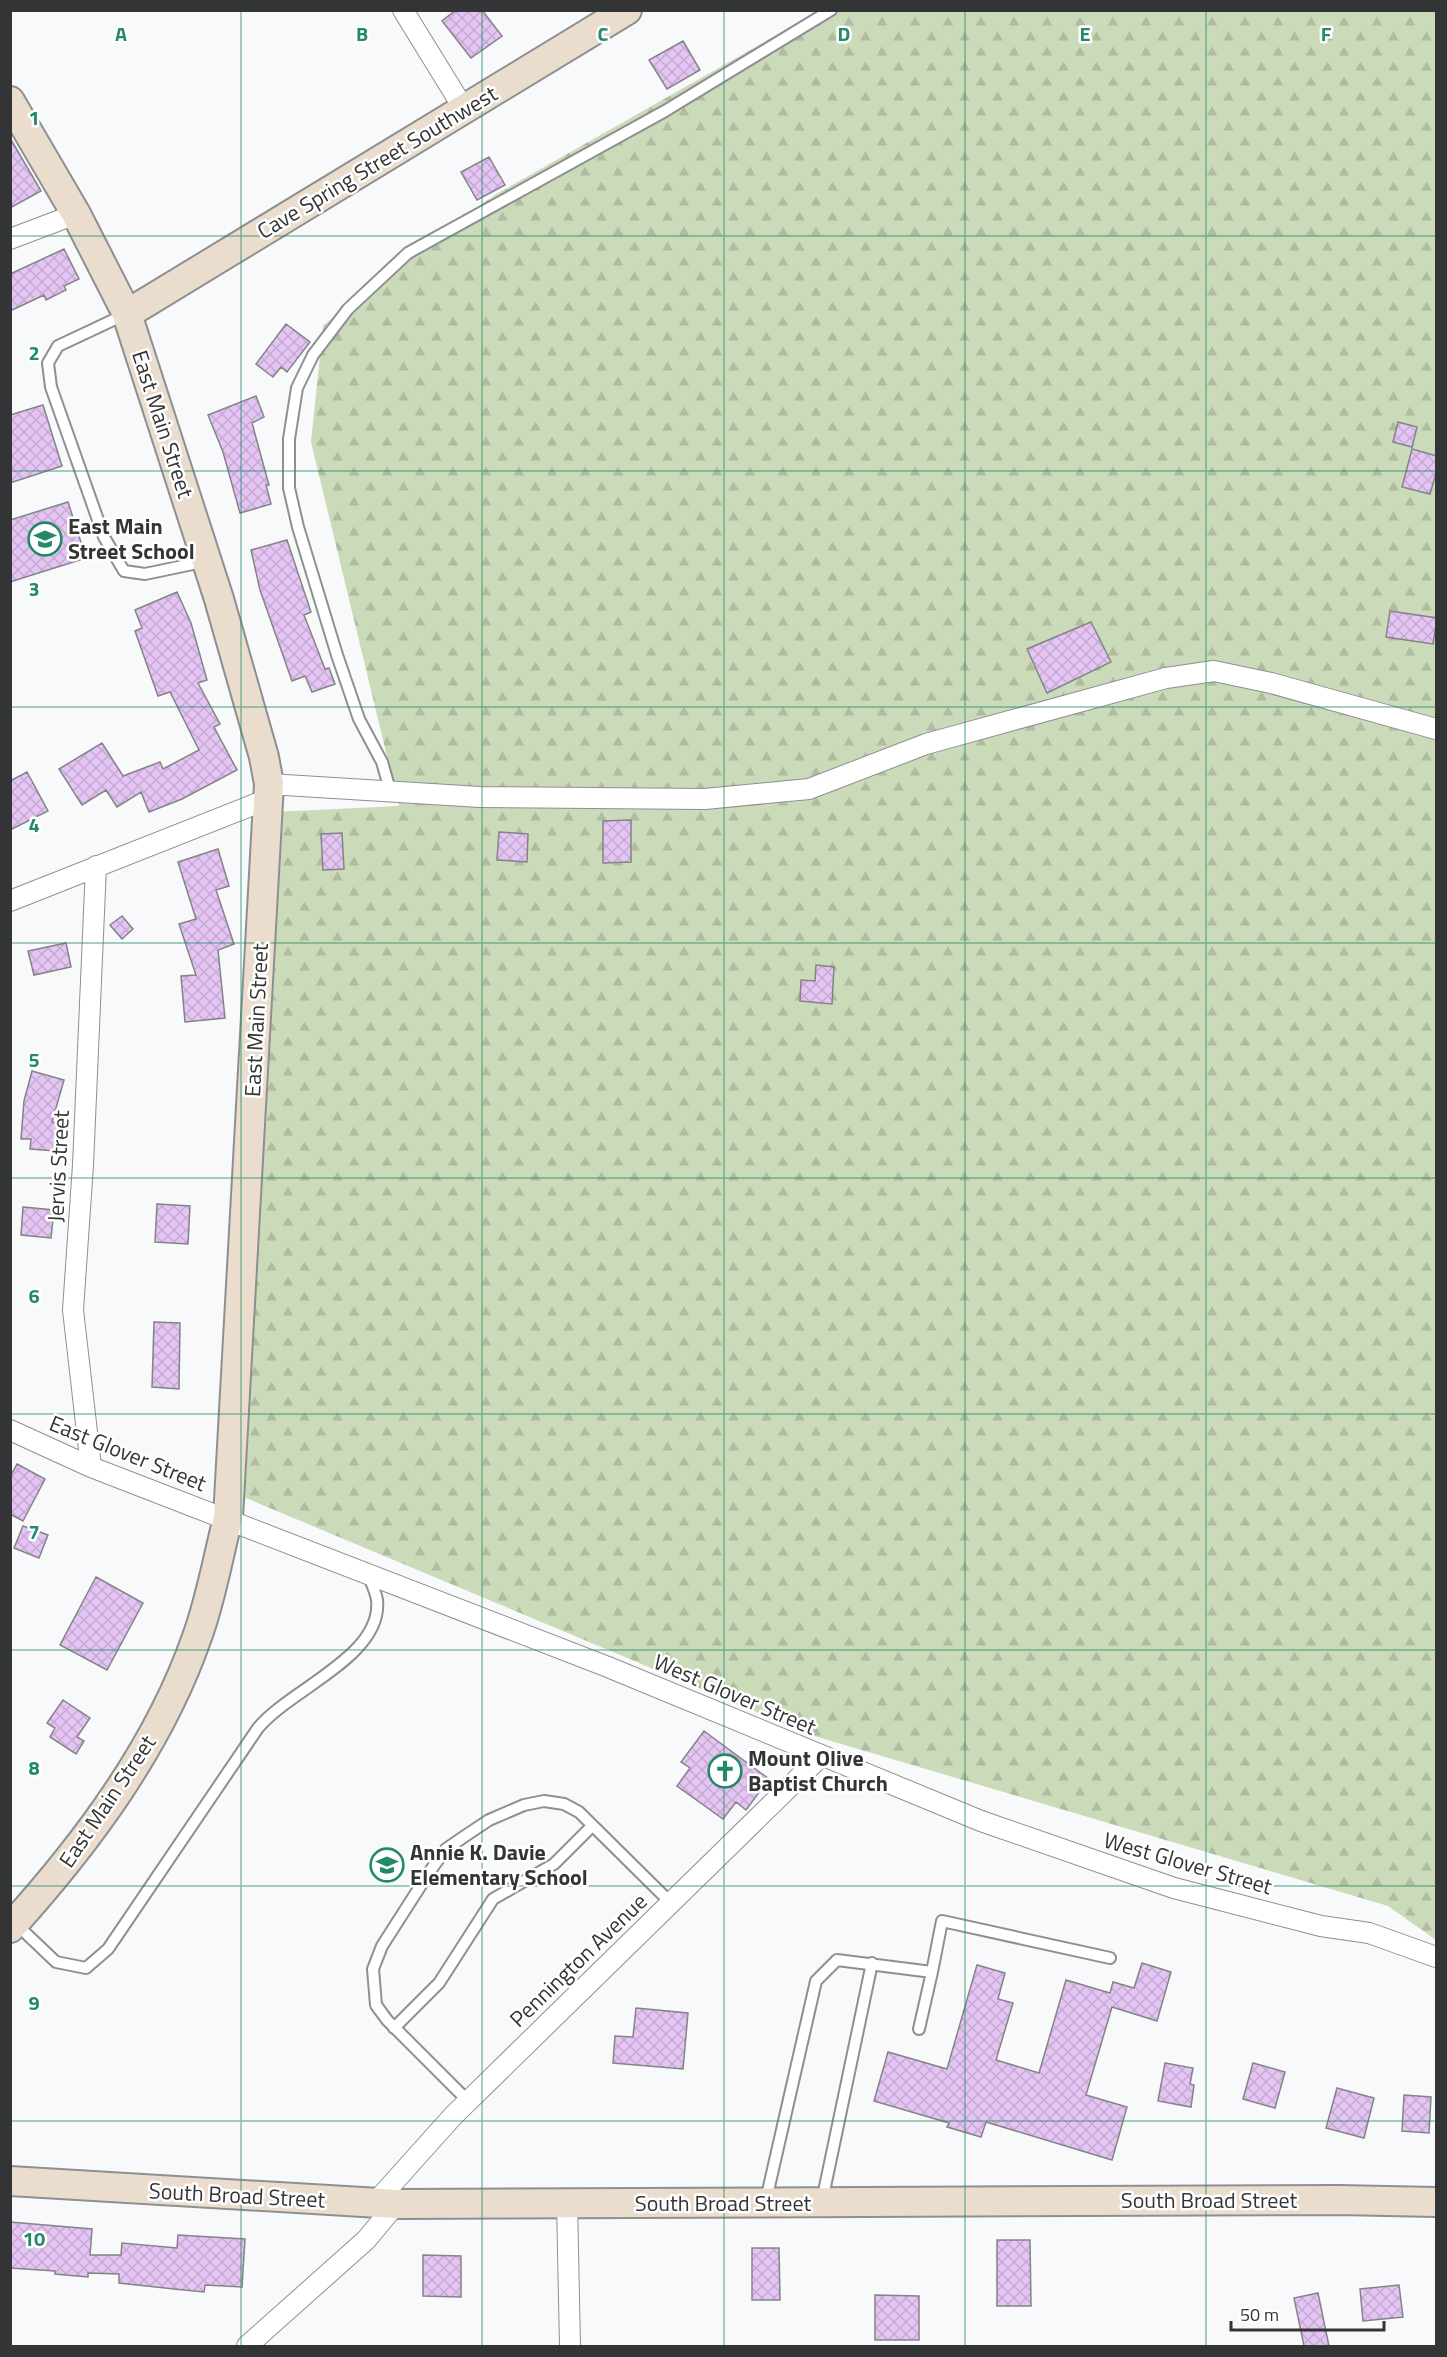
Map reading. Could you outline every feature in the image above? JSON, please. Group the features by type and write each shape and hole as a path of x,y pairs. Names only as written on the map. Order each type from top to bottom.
{"main road":[{"name":"Cave Spring Street Southwest","path":"127,314 627,10"},
{"name":"East Main Street","path":"11,102 76,214 127,314 207,561 264,757 268,791 228,1518 198,1636 146,1750 85,1839 13,1926"},
{"name":"South Broad Street","path":"10,2181 386,2204 567,2202 821,2204 1315,2200 1437,2202"}],"street":[{"path":"403,10 464,109"},
{"path":"10,239 76,214"},
{"path":"10,901 268,791 390,789 480,797 705,799 809,789 926,744 1166,678 1214,671 1271,683 1437,729"},
{"name":"Jervis Street","path":"92,1467 72,1310 83,1165 96,866"},
{"name":"East Glover Street","path":"10,1430 92,1467 228,1518"},
{"name":"West Glover Street","path":"228,1518 608,1667 981,1821 1174,1888 1321,1926 1369,1934 1437,1956"},
{"name":"Pennington Avenue","path":"247,2346 366,2241 386,2204 468,2102 821,1756"},
{"path":"567,2202 570,2346"}],"lane":[{"path":"390,789 382,762 359,718 337,655 298,528 289,488 289,439 297,388 313,355 348,309 408,253 664,111 831,10"},
{"path":"127,314 58,346 48,363 51,387 104,537 124,571 145,573 207,561"},
{"path":"13,1926 56,1962 86,1968 108,1949 258,1728 276,1708 346,1658 365,1641 375,1625 377,1600 368,1574"},
{"path":"468,2102 394,2028 376,2005 374,1969 382,1946 446,1849 489,1820 524,1805 544,1801 564,1804 579,1812 671,1903"},
{"path":"394,2028 439,1983 493,1899 554,1864 592,1826"},
{"path":"919,2029 942,1921 1110,1958"},
{"path":"765,2204 816,1982 837,1959 932,1972"},
{"path":"821,2204 872,1963"}],"green space":[{"path":"819,11 1436,11 1436,1940 1388,1906 811,1735 234,1493 274,812 399,806 311,442 323,326 389,269 495,195"}],"building":[{"path":"456,10 482,10 502,36 471,58 442,21"},
{"path":"683,41 700,70 667,89 649,60"},
{"path":"10,138 41,191 10,208"},
{"path":"489,157 505,185 477,200 461,172"},
{"path":"64,249 79,279 64,286 66,290 46,300 44,295 10,311 10,274"},
{"path":"286,324 310,342 287,372 281,367 273,377 256,364"},
{"path":"256,396 264,417 252,423 269,485 266,485 271,504 240,513 223,452 208,415"},
{"name":"East Main Street School","path":"43,405 62,466 10,483 10,415"},
{"path":"1398,422 1417,427 1412,447 1393,442"},
{"path":"1412,449 1437,456 1437,470 1430,494 1402,487"},
{"name":"East Main Street School","path":"68,502 86,558 10,582 10,520"},
{"path":"287,540 311,612 304,615 325,669 329,668 335,684 312,692 305,676 292,681 260,590 251,550"},
{"path":"177,592 191,623 207,680 198,683 220,724 214,727 237,770 182,799 149,812 141,792 117,807 106,790 82,805 59,769 102,743 123,776 160,762 163,769 199,750 170,692 158,696 135,631 142,628 135,610"},
{"path":"1390,611 1437,618 1433,644 1386,637"},
{"path":"1091,622 1111,662 1047,693 1027,649"},
{"path":"27,772 48,811 10,830 10,781"},
{"path":"631,820 631,862 603,863 603,821"},
{"path":"499,832 528,834 527,862 497,860"},
{"path":"342,833 344,869 323,870 321,834"},
{"path":"218,849 229,886 216,890 234,944 218,950 225,1018 185,1022 181,976 196,975 179,924 196,919 178,862"},
{"path":"122,916 133,929 122,939 110,925"},
{"path":"66,943 71,967 34,975 28,951"},
{"path":"816,965 834,967 832,1004 800,1001 801,980 815,981"},
{"path":"32,1071 64,1080 52,1122 58,1123 56,1151 30,1149 31,1139 21,1139 24,1101"},
{"path":"157,1204 190,1206 188,1244 155,1242"},
{"path":"23,1207 54,1210 51,1238 21,1235"},
{"path":"154,1322 180,1323 179,1389 152,1387"},
{"path":"17,1464 45,1479 23,1521 10,1514 10,1477"},
{"path":"23,1526 48,1535 39,1558 14,1548"},
{"path":"96,1577 143,1603 107,1670 60,1645"},
{"path":"63,1700 90,1718 77,1737 84,1741 76,1754 50,1737 55,1728 47,1723"},
{"name":"Mount Olive Baptist Church","path":"704,1731 769,1779 746,1810 736,1802 723,1819 677,1786 690,1768 681,1762"},
{"path":"1142,1963 1171,1972 1157,2021 1112,2007 1086,2095 1127,2107 1112,2160 986,2122 981,2137 947,2127 949,2123 874,2101 888,2052 947,2069 977,1965 1005,1973 998,1999 1013,2003 996,2060 1039,2073 1066,1980 1110,1993 1113,1982 1134,1988"},
{"path":"636,2008 688,2013 683,2069 613,2063 615,2036 633,2037"},
{"path":"1165,2063 1193,2068 1190,2084 1194,2085 1191,2107 1158,2101"},
{"path":"1253,2063 1285,2072 1275,2108 1243,2099"},
{"path":"1337,2088 1374,2098 1364,2138 1326,2128"},
{"path":"1404,2095 1431,2097 1429,2133 1402,2131"},
{"path":"10,2222 92,2229 90,2255 121,2255 122,2243 177,2248 178,2235 245,2239 242,2287 205,2285 204,2292 119,2283 119,2274 88,2273 88,2277 55,2274 55,2271 10,2268"},
{"path":"997,2240 1030,2240 1031,2306 997,2306"},
{"path":"752,2248 779,2248 780,2300 752,2300"},
{"path":"423,2255 461,2256 461,2297 423,2296"},
{"path":"1399,2285 1403,2317 1363,2321 1360,2289"},
{"path":"1318,2293 1329,2346 1304,2346 1294,2298"},
{"path":"875,2295 919,2296 919,2340 875,2340"}],"place":[{"name":"East Main Street School","path":"45,539"},
{"name":"Mount Olive Baptist Church","path":"725,1771"},
{"name":"Annie K. Davie Elementary School","path":"387,1865"}]}
